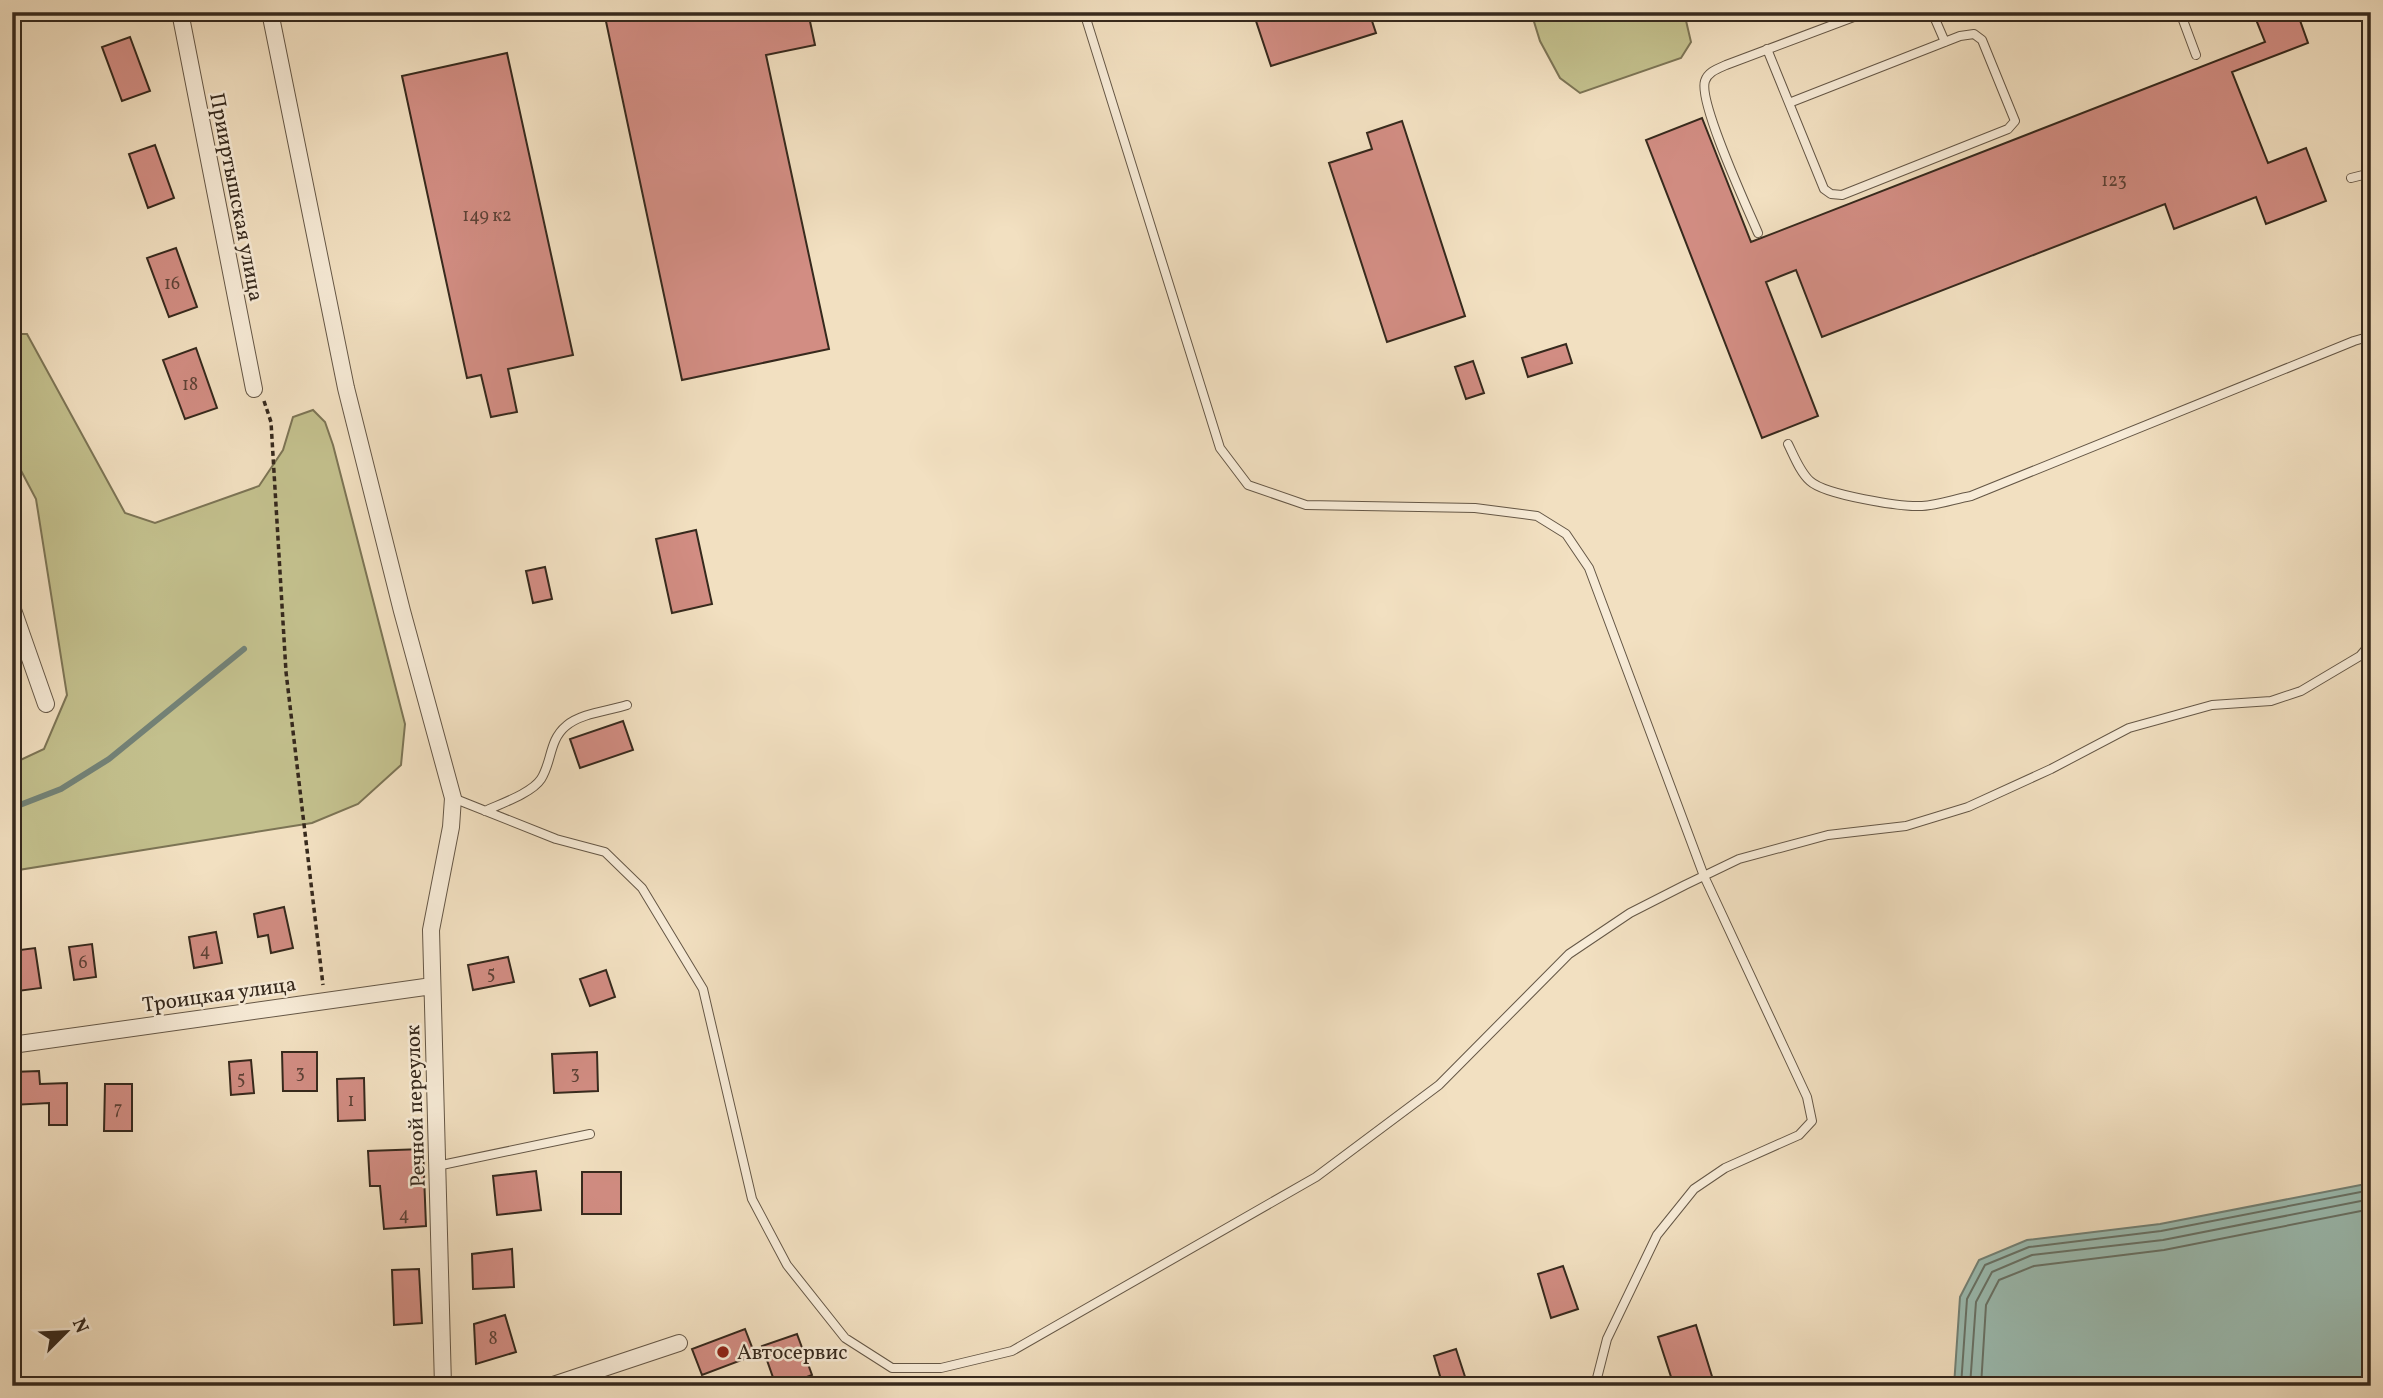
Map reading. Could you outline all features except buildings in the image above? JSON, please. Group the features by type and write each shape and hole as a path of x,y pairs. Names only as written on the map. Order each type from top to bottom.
{"street":[{"name":"Прииртышская улица","path":"180,12 254,390"},
{"name":"Речной переулок","path":"270,12 346,388 402,611 453,798 451,827 431,930 443,1386"},
{"path":"12,607 46,704"},
{"name":"Троицкая улица","path":"12,1045 432,986"},
{"path":"550,1386 679,1343"}],"lane":[{"path":"1084,12 1220,448 1248,485 1306,505 1475,508 1537,516 1566,534 1589,568 1704,876 1807,1097 1812,1121 1799,1135 1725,1168 1694,1189 1657,1235 1606,1339 1595,1386"},
{"path":"1758,233 1714,125 1704,95 1704,82 1711,71 1867,12"},
{"path":"1932,12 1945,42"},
{"path":"2179,12 2196,55"},
{"path":"1767,49 1824,189 1831,194 1842,195 2008,129 2015,121 1982,40 1974,34 1960,36 1789,103"},
{"path":"2351,178 2371,173"},
{"path":"1788,444 1811,482 1828,491 1921,506 1970,496 2371,336"},
{"path":"453,798 556,839 605,852 642,888 703,989 752,1199 787,1265 845,1338 892,1368 941,1368 1012,1351 1316,1177 1439,1085 1569,954 1630,913 1739,859 1815,839 1906,826 1968,807 2051,769 2129,728 2212,705 2271,701 2301,691 2360,656 2371,643"},
{"path":"485,811 520,795 540,780 553,744 564,727 573,720 627,705"},
{"path":"437,1166 590,1134"}],"path":[{"path":"254,390 267,404 271,422 286,672 325,1001"}],"shaded area":[{"path":"1531,12 1684,12 1691,42 1681,58 1580,93 1560,78 1540,41"},
{"path":"12,334 27,334 125,513 155,523 259,486 283,450 293,417 313,410 325,422 405,724 401,765 358,804 312,823 12,871 12,764 44,749 67,695 36,499 17,463 12,459"}],"water":[{"path":"2371,1183 2371,1386 1954,1386 1960,1297 1979,1260 2027,1240 2160,1224"}],"waterway":[{"path":"12,808 61,789 109,759 244,649"}],"place":[{"name":"Автосервис","path":"723,1352"}]}
